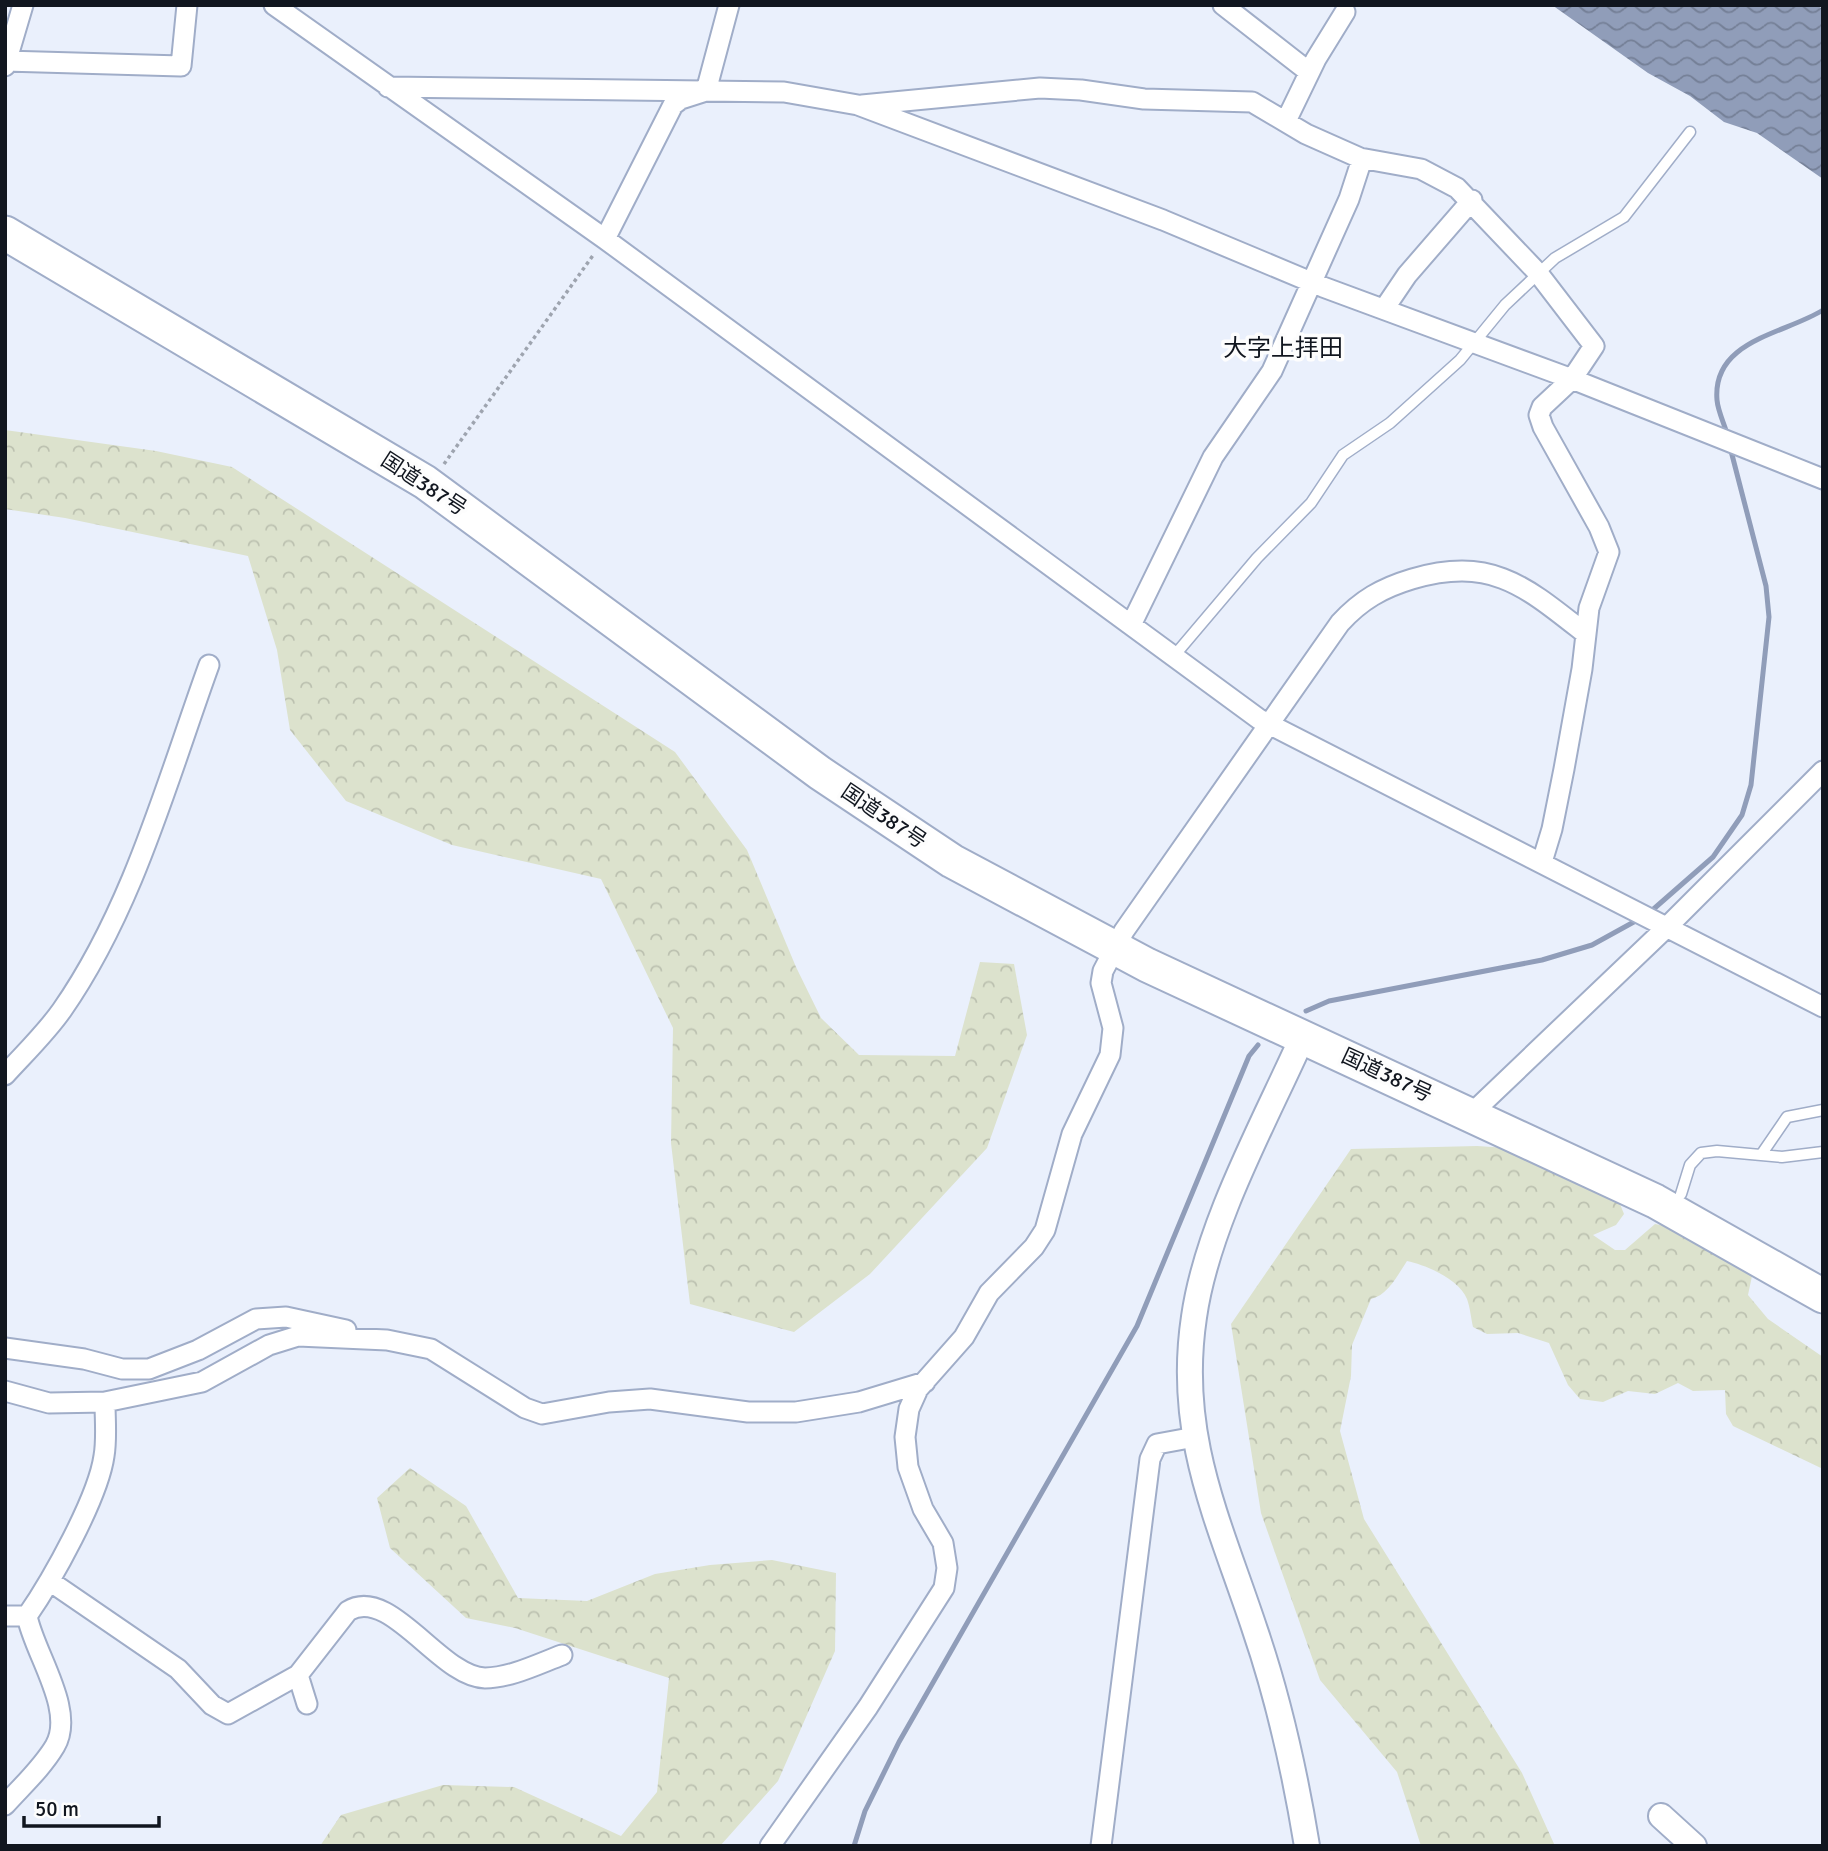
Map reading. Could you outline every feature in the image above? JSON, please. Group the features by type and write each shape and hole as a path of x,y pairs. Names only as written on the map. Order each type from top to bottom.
{"highway":[{"name":"国道387号","path":"5,233 429,486 820,773 986,880 1114,948 1655,1200 1823,1296"}],"street":[{"path":"23,5 6,63 181,66 187,5"},
{"path":"274,5 605,239 1130,625 1270,724 1823,1007"},
{"path":"706,91 729,5"},
{"path":"1223,5 1309,72"},
{"path":"1286,121 1309,72 1345,12"},
{"path":"388,87 809,94 858,105 1151,215 1314,282 1572,379 1823,479"},
{"path":"858,105 1027,89 1081,90 1144,99 1241,100 1263,107 1315,139 1362,159 1421,169 1446,180 1472,200 1538,273 1593,342 1592,350 1572,379 1542,407 1539,415 1542,427 1608,546 1608,560 1589,608 1552,829 1542,862"},
{"path":"605,239 673,105 681,99 706,91"},
{"path":"1130,625 1203,477 1272,372 1314,282 1349,199 1362,159"},
{"path":"1384,309 1407,275 1472,200"},
{"path":"770,1846 868,1707 944,1588 947,1568 943,1543 923,1509 912,1483 905,1437 909,1409 925,1382 964,1337 989,1293 1034,1247 1045,1230 1072,1134 1110,1055 1113,1028 1101,983 1114,948 1353,609 1387,586 1438,572 1472,569 1525,588 1586,634"},
{"path":"5,1075 61,1012 93,960 132,875 209,666"},
{"path":"1471,1114 1818,785"},
{"path":"1303,1036 1228,1206 1200,1283 1191,1345 1195,1437 1206,1494 1272,1683 1295,1779 1307,1846"},
{"path":"5,1348 84,1359 122,1368 149,1369 198,1350 242,1325 270,1317 322,1324 423,1347 446,1356 525,1408 542,1414 609,1402 650,1399 748,1412 796,1412 869,1400 925,1382"},
{"path":"5,1391 50,1403 105,1402 202,1382 269,1345 298,1336 387,1339"},
{"path":"27,1616 51,1582 100,1476 104,1456 105,1402"},
{"path":"1101,1846 1150,1459 1157,1444 1195,1437"},
{"path":"51,1582 178,1669 220,1712 228,1714 298,1675 348,1611 366,1604 376,1606 464,1671 483,1678 502,1676 562,1656"},
{"path":"5,1616 27,1616"},
{"path":"5,1805 57,1744 61,1727 59,1706 27,1616"},
{"path":"298,1675 307,1704"},
{"path":"1661,1816 1693,1846"}],"lane":[{"path":"1174,656 1257,558 1311,503 1343,456 1398,417 1460,360 1505,305 1538,273 1565,251 1624,217 1689,132"},
{"path":"1761,1155 1787,1117 1823,1110"},
{"path":"1681,1194 1690,1165 1701,1153 1782,1157 1823,1152"}],"path":[{"path":"429,486 605,239"}],"green space":[{"path":"5,430 156,451 232,467 675,752 747,850 796,967 821,1018 859,1055 955,1056 980,962 1014,964 1027,1035 987,1148 870,1274 794,1332 690,1304 671,1143 673,1028 601,879 452,845 346,801 290,730 277,650 248,556 65,518 5,509"},
{"path":"1477,1146 1536,1150 1618,1199 1624,1214 1616,1225 1593,1235 1615,1250 1625,1250 1655,1224 1671,1227 1748,1271 1752,1276 1748,1295 1768,1319 1823,1357 1823,1469 1733,1426 1726,1414 1725,1390 1693,1391 1678,1383 1655,1394 1628,1391 1603,1402 1580,1399 1568,1385 1549,1343 1518,1333 1487,1334 1473,1327 1463,1292 1450,1279 1423,1266 1407,1261 1387,1289 1371,1299 1352,1345 1351,1376 1340,1431 1364,1519 1522,1773 1555,1846 1421,1846 1397,1772 1320,1680 1261,1513 1231,1324 1351,1149"},
{"path":"410,1468 466,1506 518,1598 587,1601 655,1574 710,1565 772,1560 836,1573 835,1651 778,1781 720,1846 320,1846 341,1815 443,1785 514,1787 621,1836 657,1792 669,1678 515,1628 466,1618 390,1548 377,1498"}],"water":[{"path":"1552,5 1816,5 1823,9 1823,179 1757,133 1724,122 1690,96 1648,73"}],"waterway":[{"path":"1728,437 1717,400 1719,380 1726,364 1738,351 1754,342 1823,310"},
{"path":"1649,913 1713,857 1742,815 1751,785 1769,617 1766,586 1730,447"},
{"path":"1306,1011 1329,1001 1542,960 1592,945 1641,918"},
{"path":"854,1846 865,1811 899,1742 1137,1326 1249,1056 1258,1045"}],"district":[{"name":"大字上拝田","path":"1283,348"}]}
